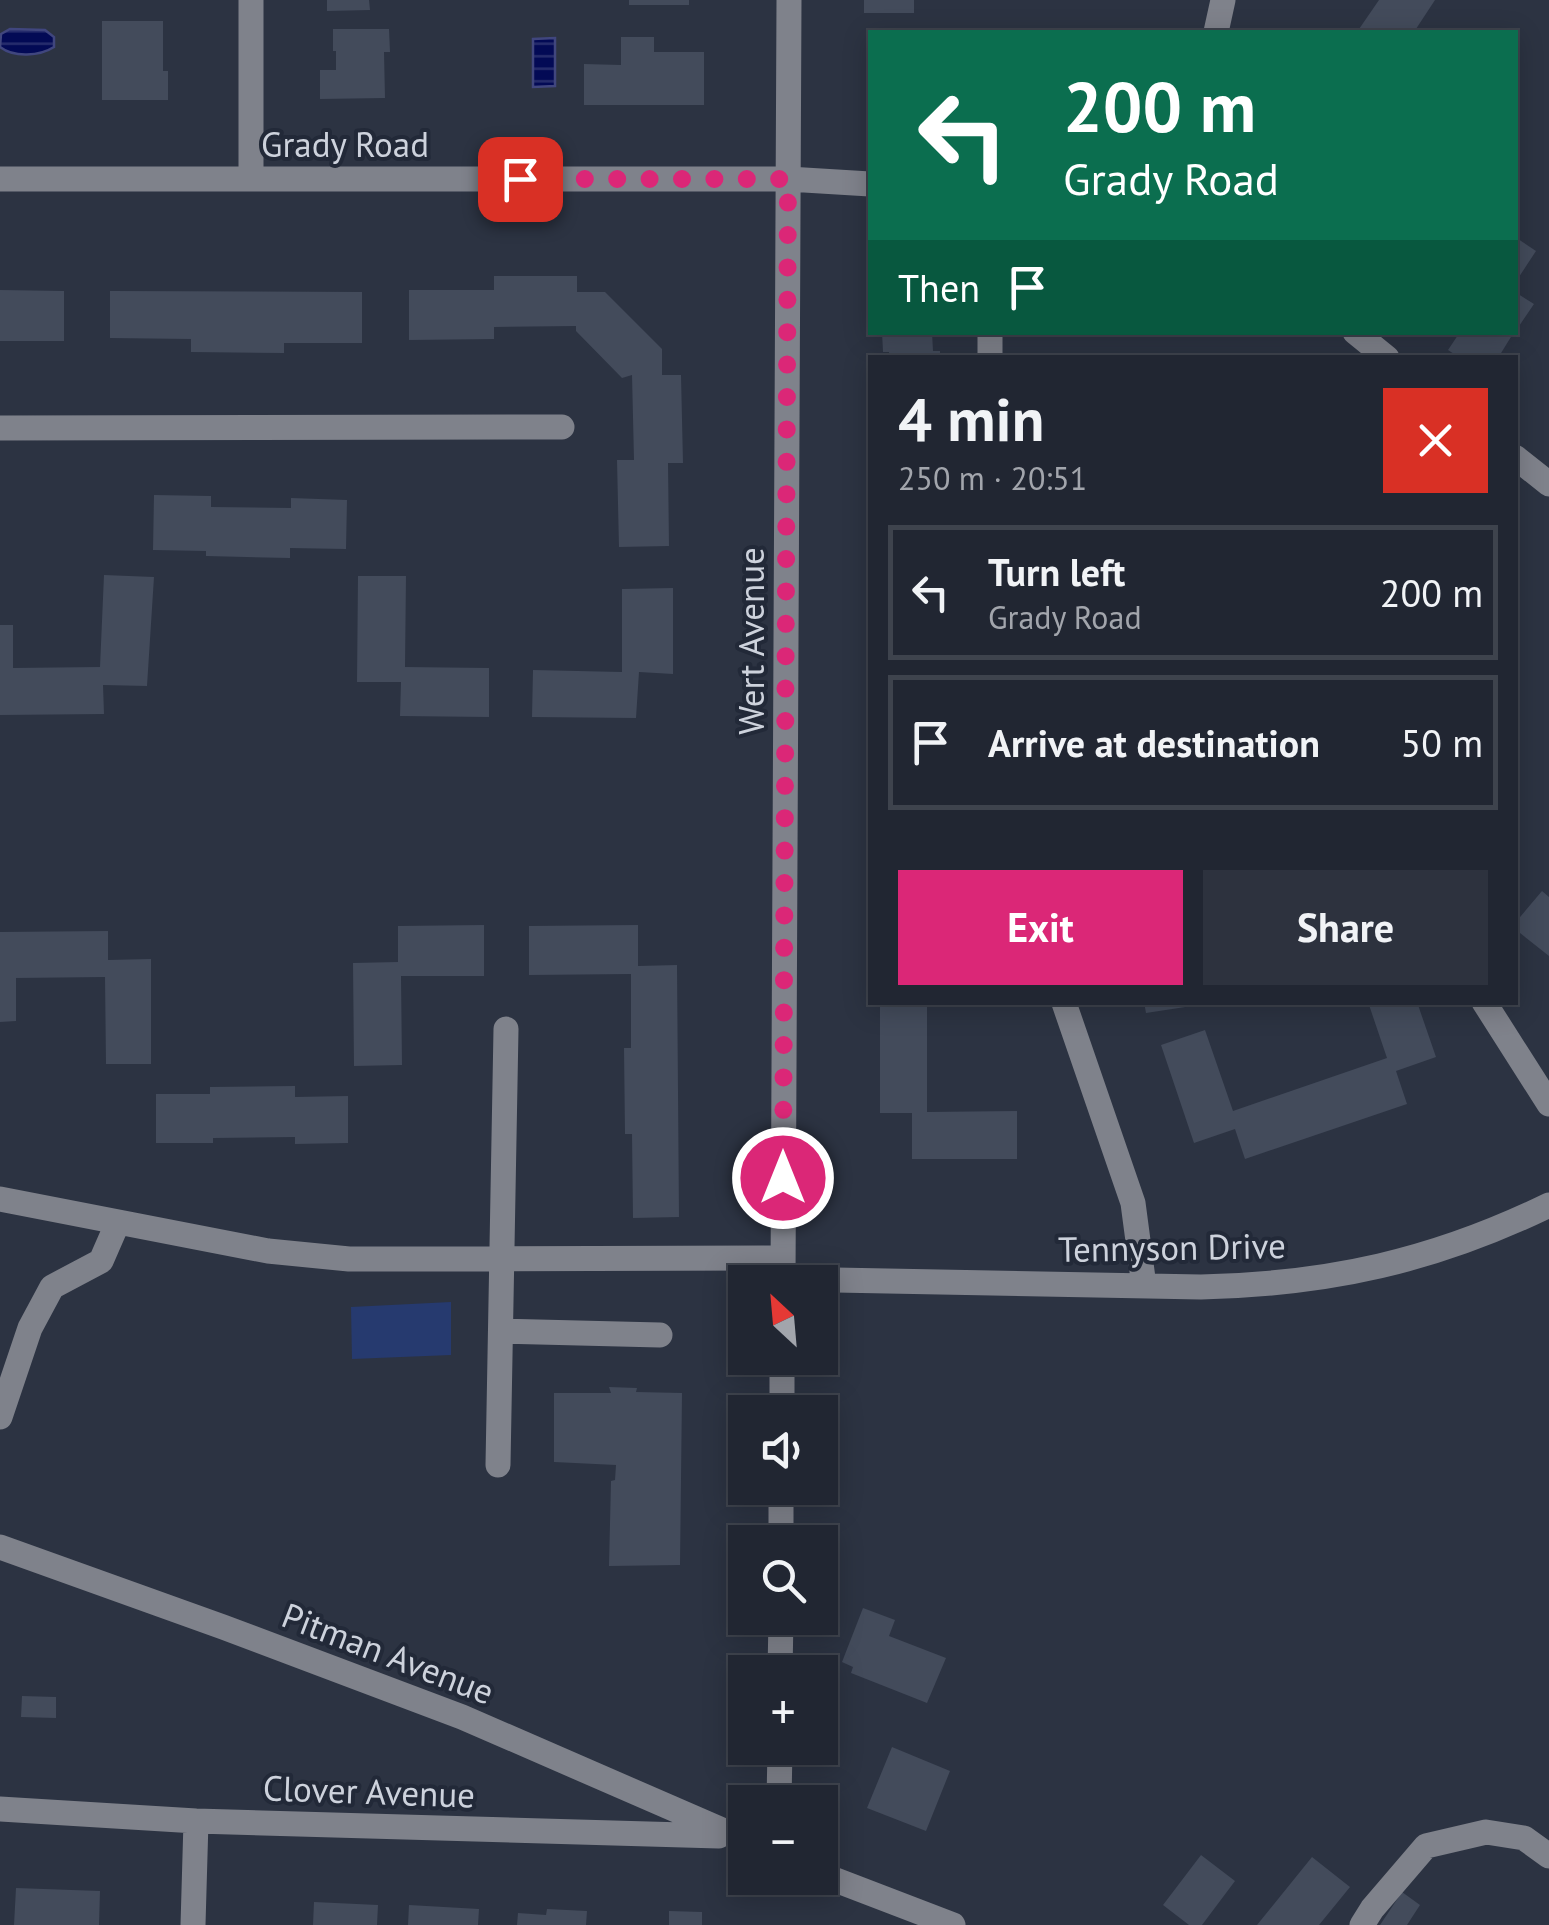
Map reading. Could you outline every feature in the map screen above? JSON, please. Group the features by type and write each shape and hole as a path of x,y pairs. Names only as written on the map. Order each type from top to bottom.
{"street":[{"path":"252,0 252,179"},
{"name":"Wert Avenue","path":"783,1265 789,0"},
{"path":"1216,30 1223,0"},
{"name":"Grady Road","path":"0,179 788,179 868,184"},
{"path":"1358,335 1383,355"},
{"path":"0,428 562,427"},
{"path":"1518,459 1549,484"},
{"path":"1065,1005 1132,1202 1144,1286"},
{"path":"1486,1005 1549,1104"},
{"path":"498,1465 506,1029"},
{"name":"Tennyson Drive","path":"0,1199 268,1251 333,1257 504,1258 728,1270"},
{"name":"Tennyson Drive","path":"838,1275 1254,1286 1333,1277 1410,1260 1497,1231 1549,1205"},
{"path":"0,1416 30,1328 52,1287 100,1261 118,1222"},
{"path":"502,1331 660,1335"},
{"name":"Pitman Avenue","path":"0,1547 462,1717 728,1833"},
{"name":"Clover Avenue","path":"0,1809 196,1821 728,1838"},
{"path":"193,1925 196,1821"},
{"path":"1362,1925 1426,1846 1486,1832 1524,1838 1549,1856"},
{"path":"838,1881 953,1925"}],"shaded area":[{"path":"10,29 45,30 54,37 54,47 27,54 6,51 0,47 1,34"},
{"path":"555,38 555,86 533,87 533,39"},
{"path":"451,1302 451,1355 352,1359 351,1307"}],"building":[{"path":"327,0 369,0 370,10 327,11"},
{"path":"629,0 689,0 689,5 629,5"},
{"path":"864,0 914,0 914,13 864,13"},
{"path":"1379,0 1435,0 1415,30 1358,30"},
{"path":"102,21 163,21 163,71 168,71 168,100 102,100"},
{"path":"333,29 389,29 390,52 384,52 385,98 320,99 320,70 336,70"},
{"path":"621,37 654,37 654,52 704,52 704,105 584,105 584,64 621,65"},
{"path":"1518,239 1536,251 1518,278"},
{"path":"494,276 577,276 577,292 605,292 662,349 662,375 681,375 683,463 668,463 669,546 619,547 617,460 634,460 632,375 622,378 576,331 576,326 494,327 494,339 409,340 409,290 494,290"},
{"path":"0,290 64,291 64,341 0,341"},
{"path":"110,291 362,292 362,343 284,343 284,353 191,352 191,339 110,338"},
{"path":"1518,294 1534,304 1518,328"},
{"path":"882,335 932,335 933,351 940,351 940,355 889,355 883,352"},
{"path":"1458,335 1512,335 1500,355 1456,355 1448,350"},
{"path":"154,495 211,496 211,507 291,508 291,498 347,500 346,549 290,548 290,558 153,550"},
{"path":"104,575 154,577 147,686 103,685 104,714 0,715 0,625 13,625 13,668 100,667"},
{"path":"358,576 406,576 405,667 489,668 489,717 400,716 401,682 357,682"},
{"path":"673,588 673,674 639,672 636,718 532,717 533,670 622,672 622,589"},
{"path":"1542,891 1549,897 1549,956 1518,931 1518,919"},
{"path":"484,925 484,976 401,976 402,1065 354,1066 353,963 398,962 398,926"},
{"path":"638,925 638,966 677,965 679,1217 633,1218 632,1134 625,1134 624,1048 631,1048 631,974 529,975 529,926"},
{"path":"108,931 108,960 151,959 151,1064 106,1064 105,977 16,978 16,1021 0,1022 0,932"},
{"path":"880,1005 927,1005 927,1112 1017,1111 1017,1159 912,1159 912,1113 880,1113"},
{"path":"1145,1005 1192,1006 1146,1013"},
{"path":"1369,1005 1418,1005 1436,1057 1396,1071 1407,1104 1245,1159 1235,1129 1194,1143 1161,1045 1205,1030 1233,1111 1387,1058"},
{"path":"295,1086 295,1097 348,1096 348,1143 295,1144 295,1137 156,1143 156,1094 210,1094 210,1087"},
{"path":"609,1387 682,1393 680,1565 609,1566 611,1481 615,1480 616,1465 554,1462 554,1393 611,1393"},
{"path":"863,1608 895,1620 889,1636 946,1658 927,1703 851,1673 853,1667 842,1662"},
{"path":"22,1696 56,1697 56,1718 21,1717"},
{"path":"892,1747 950,1771 926,1831 867,1808"},
{"path":"1201,1855 1235,1881 1202,1925 1189,1925 1163,1905"},
{"path":"1312,1857 1350,1887 1319,1925 1257,1925"},
{"path":"16,1888 100,1891 99,1925 14,1925"},
{"path":"1402,1892 1420,1905 1407,1925 1380,1925"},
{"path":"314,1902 378,1905 377,1925 313,1925"},
{"path":"409,1905 479,1909 478,1925 408,1925"},
{"path":"547,1909 587,1911 586,1925 517,1925 518,1913 546,1915"},
{"path":"669,1911 702,1912 702,1925 669,1925"}],"route":[{"path":"520,179 788,179 783,1178"}]}
